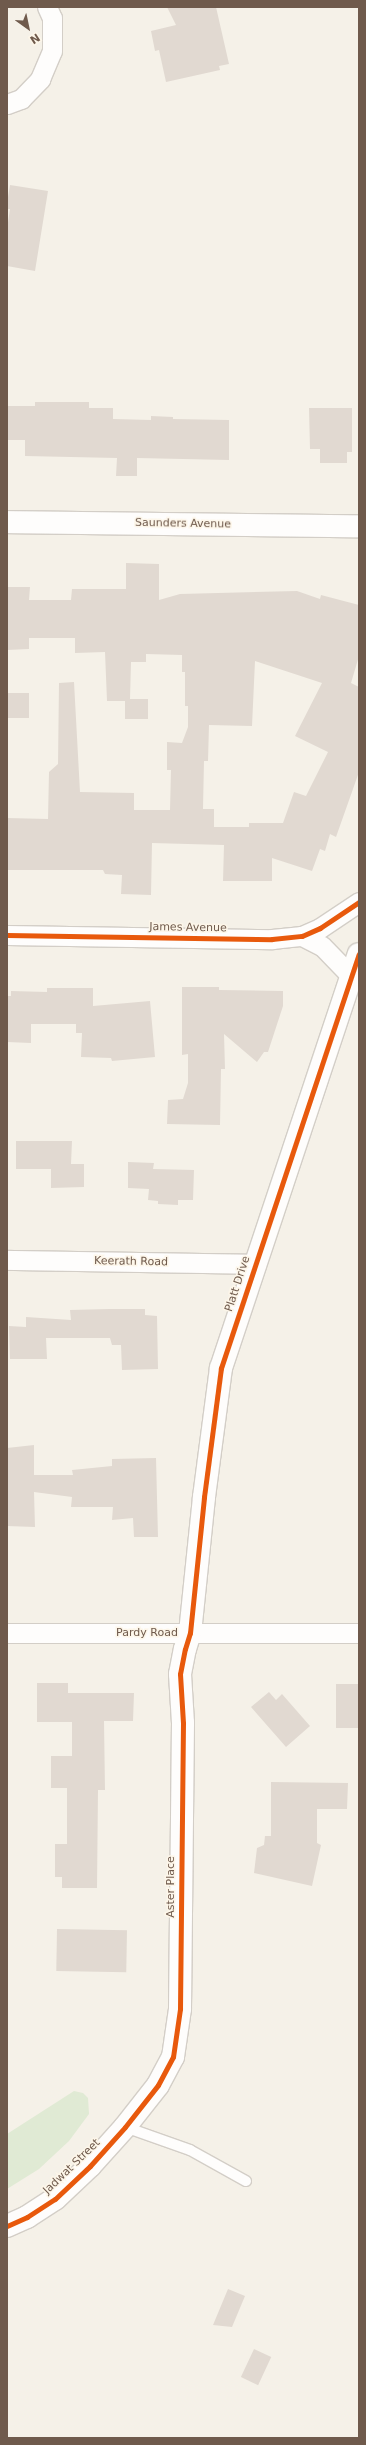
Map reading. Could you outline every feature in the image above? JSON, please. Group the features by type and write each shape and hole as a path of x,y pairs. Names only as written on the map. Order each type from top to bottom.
{"street":[{"path":"7,104 21,99 40,79 52,51 52,18 47,7"},
{"name":"Saunders Avenue","path":"7,522 359,526"},
{"name":"James Avenue","path":"7,935 272,939 302,936 320,928 359,902"},
{"path":"302,936 322,946 351,976"},
{"name":"Platt Drive","path":"190,1633 204,1497 221,1368 359,954"},
{"name":"Keerath Road","path":"7,1260 256,1264"},
{"name":"Pardy Road","path":"7,1633 359,1633"},
{"name":"Aster Place","path":"125,2127 158,2085 173,2057 178,2035 180,2009 182,1739 180,1674 190,1633"},
{"name":"Jadwat Street","path":"7,2226 27,2217 55,2199 90,2166 125,2127"}],"lane":[{"path":"125,2127 190,2150 246,2182"}],"green space":[{"path":"74,2091 83,2093 88,2098 89,2114 69,2141 39,2169 7,2189 7,2134"}],"building":[{"path":"167,7 216,7 229,64 219,66 220,70 166,82 159,50 155,51 151,31 176,25"},
{"path":"10,185 48,191 35,271 7,266 7,229 10,209 7,209 7,203"},
{"path":"35,402 89,402 89,408 113,408 113,419 151,420 151,416 173,417 173,419 229,420 229,460 137,458 137,476 116,476 117,458 25,456 25,440 7,440 7,406 35,406"},
{"path":"309,408 352,408 352,452 347,452 347,463 320,463 320,449 310,449"},
{"path":"126,563 159,564 159,600 180,594 297,591 320,599 321,595 359,605 359,656 351,683 359,687 359,772 336,837 330,834 325,851 320,849 312,871 272,858 272,881 223,881 224,845 152,843 151,895 121,894 122,875 105,874 103,870 7,870 7,818 48,819 49,772 58,764 59,683 74,682 80,792 134,793 134,810 170,810 171,770 167,770 167,742 182,743 188,727 188,706 185,706 185,672 182,672 182,655 146,654 146,662 131,662 130,699 148,699 148,719 125,719 125,701 107,701 105,652 75,653 75,638 29,638 29,649 7,650 7,587 30,587 29,600 71,600 72,589 126,589","holes":["255,661 322,683 295,736 328,752 306,796 294,792 283,823 249,823 249,827 214,827 214,809 203,809 204,761 208,761 209,725 252,726"]},
{"path":"7,693 29,693 29,718 7,718"},
{"path":"182,987 219,987 219,990 283,991 283,1006 268,1052 264,1052 257,1062 224,1034 225,1069 221,1069 220,1125 167,1124 168,1100 183,1099 188,1083 188,1054 182,1055"},
{"path":"47,988 93,988 93,1006 150,1001 155,1057 112,1061 111,1058 81,1057 82,1033 76,1033 76,1024 31,1024 31,1043 7,1042 7,996 11,996 11,991 47,992"},
{"path":"16,1141 72,1141 71,1164 84,1164 84,1187 51,1188 51,1169 16,1169"},
{"path":"128,1162 154,1163 153,1169 194,1170 193,1200 178,1200 178,1205 158,1204 158,1201 148,1200 149,1189 128,1188"},
{"path":"145,1309 145,1315 157,1316 158,1369 122,1370 121,1345 112,1345 110,1338 46,1338 47,1359 10,1359 9,1326 26,1327 26,1317 71,1320 70,1310"},
{"path":"34,1445 34,1475 73,1475 72,1470 112,1466 112,1459 156,1458 158,1537 134,1537 133,1518 112,1520 113,1507 71,1507 72,1497 34,1492 35,1527 7,1526 7,1448"},
{"path":"37,1683 68,1683 68,1693 134,1693 133,1721 104,1721 105,1790 98,1790 97,1888 62,1888 62,1877 55,1877 55,1844 67,1844 67,1788 51,1788 51,1756 72,1756 72,1722 37,1722"},
{"path":"336,1684 359,1684 359,1728 336,1728"},
{"path":"269,1692 276,1700 282,1694 310,1726 286,1747 251,1707"},
{"path":"271,1782 348,1783 347,1809 317,1809 317,1843 321,1845 312,1886 254,1873 257,1848 264,1845 265,1836 271,1836"},
{"path":"57,1929 127,1930 126,1972 56,1971"},
{"path":"228,2289 245,2296 232,2327 213,2325"},
{"path":"254,2349 271,2357 258,2385 241,2377"}],"cycle path":[{"path":"7,935 272,939 302,936 320,928 359,902"},
{"path":"7,2226 27,2217 55,2199 90,2166 125,2127 158,2085 173,2057 180,2009 183,1723 180,1674 190,1633 204,1497 221,1368 359,954"}]}
